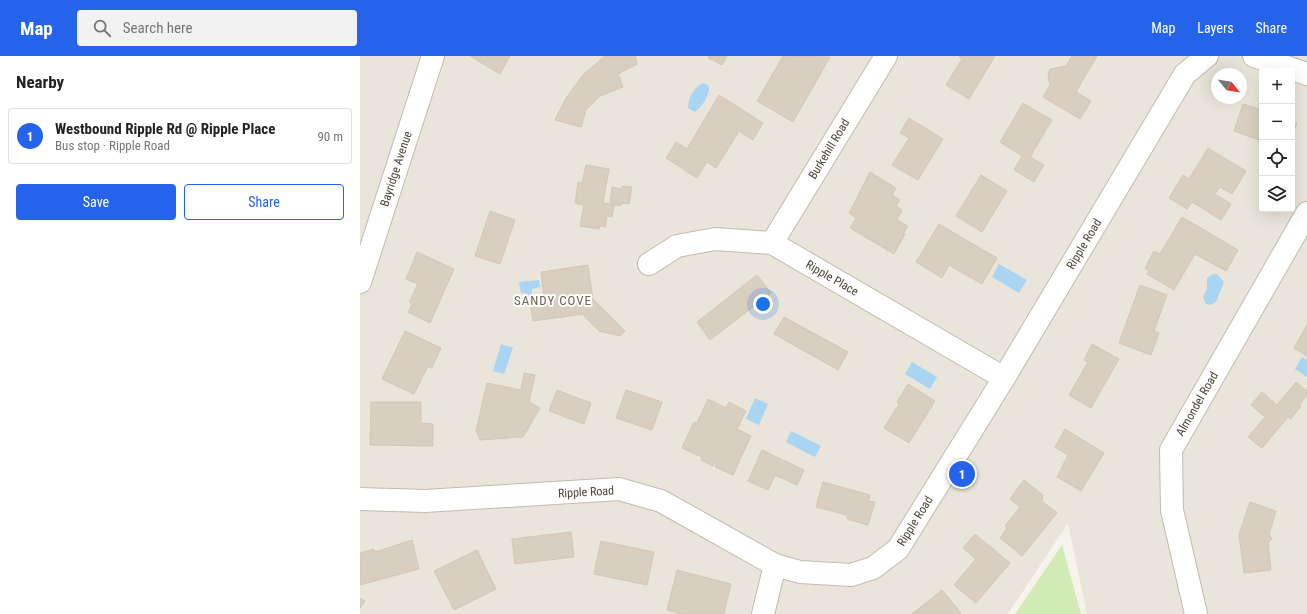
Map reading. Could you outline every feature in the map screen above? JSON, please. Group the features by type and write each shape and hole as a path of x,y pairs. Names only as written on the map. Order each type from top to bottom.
{"street":[{"name":"Bayridge Avenue","path":"360,282 432,56"},
{"name":"Burkehill Road","path":"772,243 886,56"},
{"name":"Ripple Road","path":"360,499 425,501 619,489 661,501 775,565 800,572 851,575 873,568 898,549 1004,378 1185,74 1207,56"},
{"path":"1254,56 1307,74"},
{"name":"Almondel Road","path":"1196,614 1172,510 1171,450 1307,213"},
{"name":"Ripple Place","path":"649,264 677,246 715,239 772,243 1004,378"},
{"path":"763,614 775,565"}],"shaded area":[{"path":"360,56 1307,56 1307,614 1087,614 1068,523 1008,614 360,614"}],"green space":[{"path":"1062,545 1081,614 1015,614"}],"water":[{"path":"704,83 709,86 707,97 703,104 695,112 688,108 689,100 697,87"},
{"path":"999,264 1027,280 1019,293 992,277"},
{"path":"1213,274 1217,274 1224,282 1216,302 1210,305 1206,304 1203,297 1207,288 1207,278"},
{"path":"539,280 540,287 532,289 532,294 526,296 524,293 521,293 519,282"},
{"path":"501,344 513,348 504,374 493,371"},
{"path":"1302,357 1307,360 1307,377 1295,369"},
{"path":"912,362 937,377 930,389 905,374"},
{"path":"755,398 768,404 759,425 746,419"},
{"path":"791,431 821,446 815,457 786,442"}],"building":[{"path":"470,56 510,56 500,74"},
{"path":"605,56 635,56 637,64 618,74 623,87 600,96 586,110 581,127 555,120 566,98 583,75"},
{"path":"709,56 727,56 722,65 708,58"},
{"path":"783,56 830,57 793,122 757,101"},
{"path":"959,56 995,56 969,99 946,85 962,59"},
{"path":"1072,56 1097,56 1076,92 1091,101 1080,119 1043,97 1050,85 1048,74 1050,69 1066,66"},
{"path":"719,95 763,123 753,140 739,131 716,168 707,162 697,178 666,158 676,142 687,149"},
{"path":"1023,103 1052,120 1030,157 1044,165 1034,182 1014,170 1022,156 1000,142"},
{"path":"1243,104 1259,109 1259,140 1234,131"},
{"path":"909,118 943,139 918,180 892,165 909,138 900,133"},
{"path":"1208,148 1246,171 1232,194 1220,187 1215,194 1231,204 1221,220 1192,202 1187,209 1169,198 1183,175 1189,179"},
{"path":"586,165 609,169 603,203 610,204 612,187 621,189 622,186 632,187 629,204 621,203 620,206 614,205 612,217 607,216 605,227 600,226 599,229 580,226 584,205 575,203 578,182 582,183"},
{"path":"870,172 896,188 892,195 900,200 896,206 902,210 897,220 908,226 894,254 850,228 856,218 849,213"},
{"path":"981,175 1007,191 982,232 956,216"},
{"path":"490,211 515,220 500,264 475,256"},
{"path":"1182,217 1238,250 1226,271 1195,254 1174,290 1147,274 1149,271 1145,268 1154,251 1160,254"},
{"path":"939,224 997,258 982,284 949,265 942,278 916,262"},
{"path":"417,252 454,269 430,323 408,312 412,304 409,302 418,284 406,279"},
{"path":"588,265 593,299 625,331 620,336 599,331 584,316 584,314 533,321 530,301 544,299 541,272"},
{"path":"757,275 771,293 710,340 697,322"},
{"path":"1140,285 1167,295 1154,331 1159,333 1151,355 1119,343"},
{"path":"784,317 848,352 838,370 774,334"},
{"path":"1307,325 1307,356 1294,348"},
{"path":"405,331 441,348 432,368 428,366 414,394 382,379"},
{"path":"1092,344 1119,359 1091,408 1069,395 1088,362 1084,360"},
{"path":"524,373 535,375 529,402 540,408 523,437 480,440 476,431 487,383 521,390"},
{"path":"1296,382 1307,391 1307,396 1299,405 1301,406 1291,419 1288,417 1262,448 1248,437 1265,417 1251,405 1262,392 1277,405"},
{"path":"908,384 935,401 909,443 884,428 899,404 897,402"},
{"path":"557,390 591,403 584,424 549,411"},
{"path":"626,390 662,402 652,430 616,418"},
{"path":"708,399 726,408 729,402 746,411 737,429 751,436 733,475 715,467 717,462 715,461 713,466 701,460 702,457 682,448 694,422 697,423"},
{"path":"371,402 421,402 421,423 433,424 433,446 370,445"},
{"path":"1065,429 1104,453 1081,491 1057,477 1068,455 1055,447"},
{"path":"762,450 804,470 797,485 775,475 768,490 748,481"},
{"path":"1024,480 1043,495 1042,501 1057,513 1022,556 1000,538 1007,528 1005,526 1020,507 1010,499"},
{"path":"823,482 870,495 868,501 875,502 868,525 847,519 847,515 816,507"},
{"path":"1250,502 1276,511 1269,534 1272,539 1268,543 1271,570 1244,573 1239,534"},
{"path":"571,532 574,557 515,564 512,539"},
{"path":"975,534 1010,563 976,603 954,585 976,559 963,548"},
{"path":"412,540 419,569 360,585 360,553 374,549 375,552"},
{"path":"601,541 654,552 647,585 594,574"},
{"path":"477,550 496,589 454,610 434,571"},
{"path":"677,570 731,584 724,614 682,614 667,610"},
{"path":"942,590 961,613 960,614 912,614"},
{"path":"360,598 365,601 360,608"}],"place":[{"name":"Westbound Ripple Rd @ Ripple Place","path":"962,474"}],"district":[{"name":"SANDY COVE","path":"553,300"}]}
